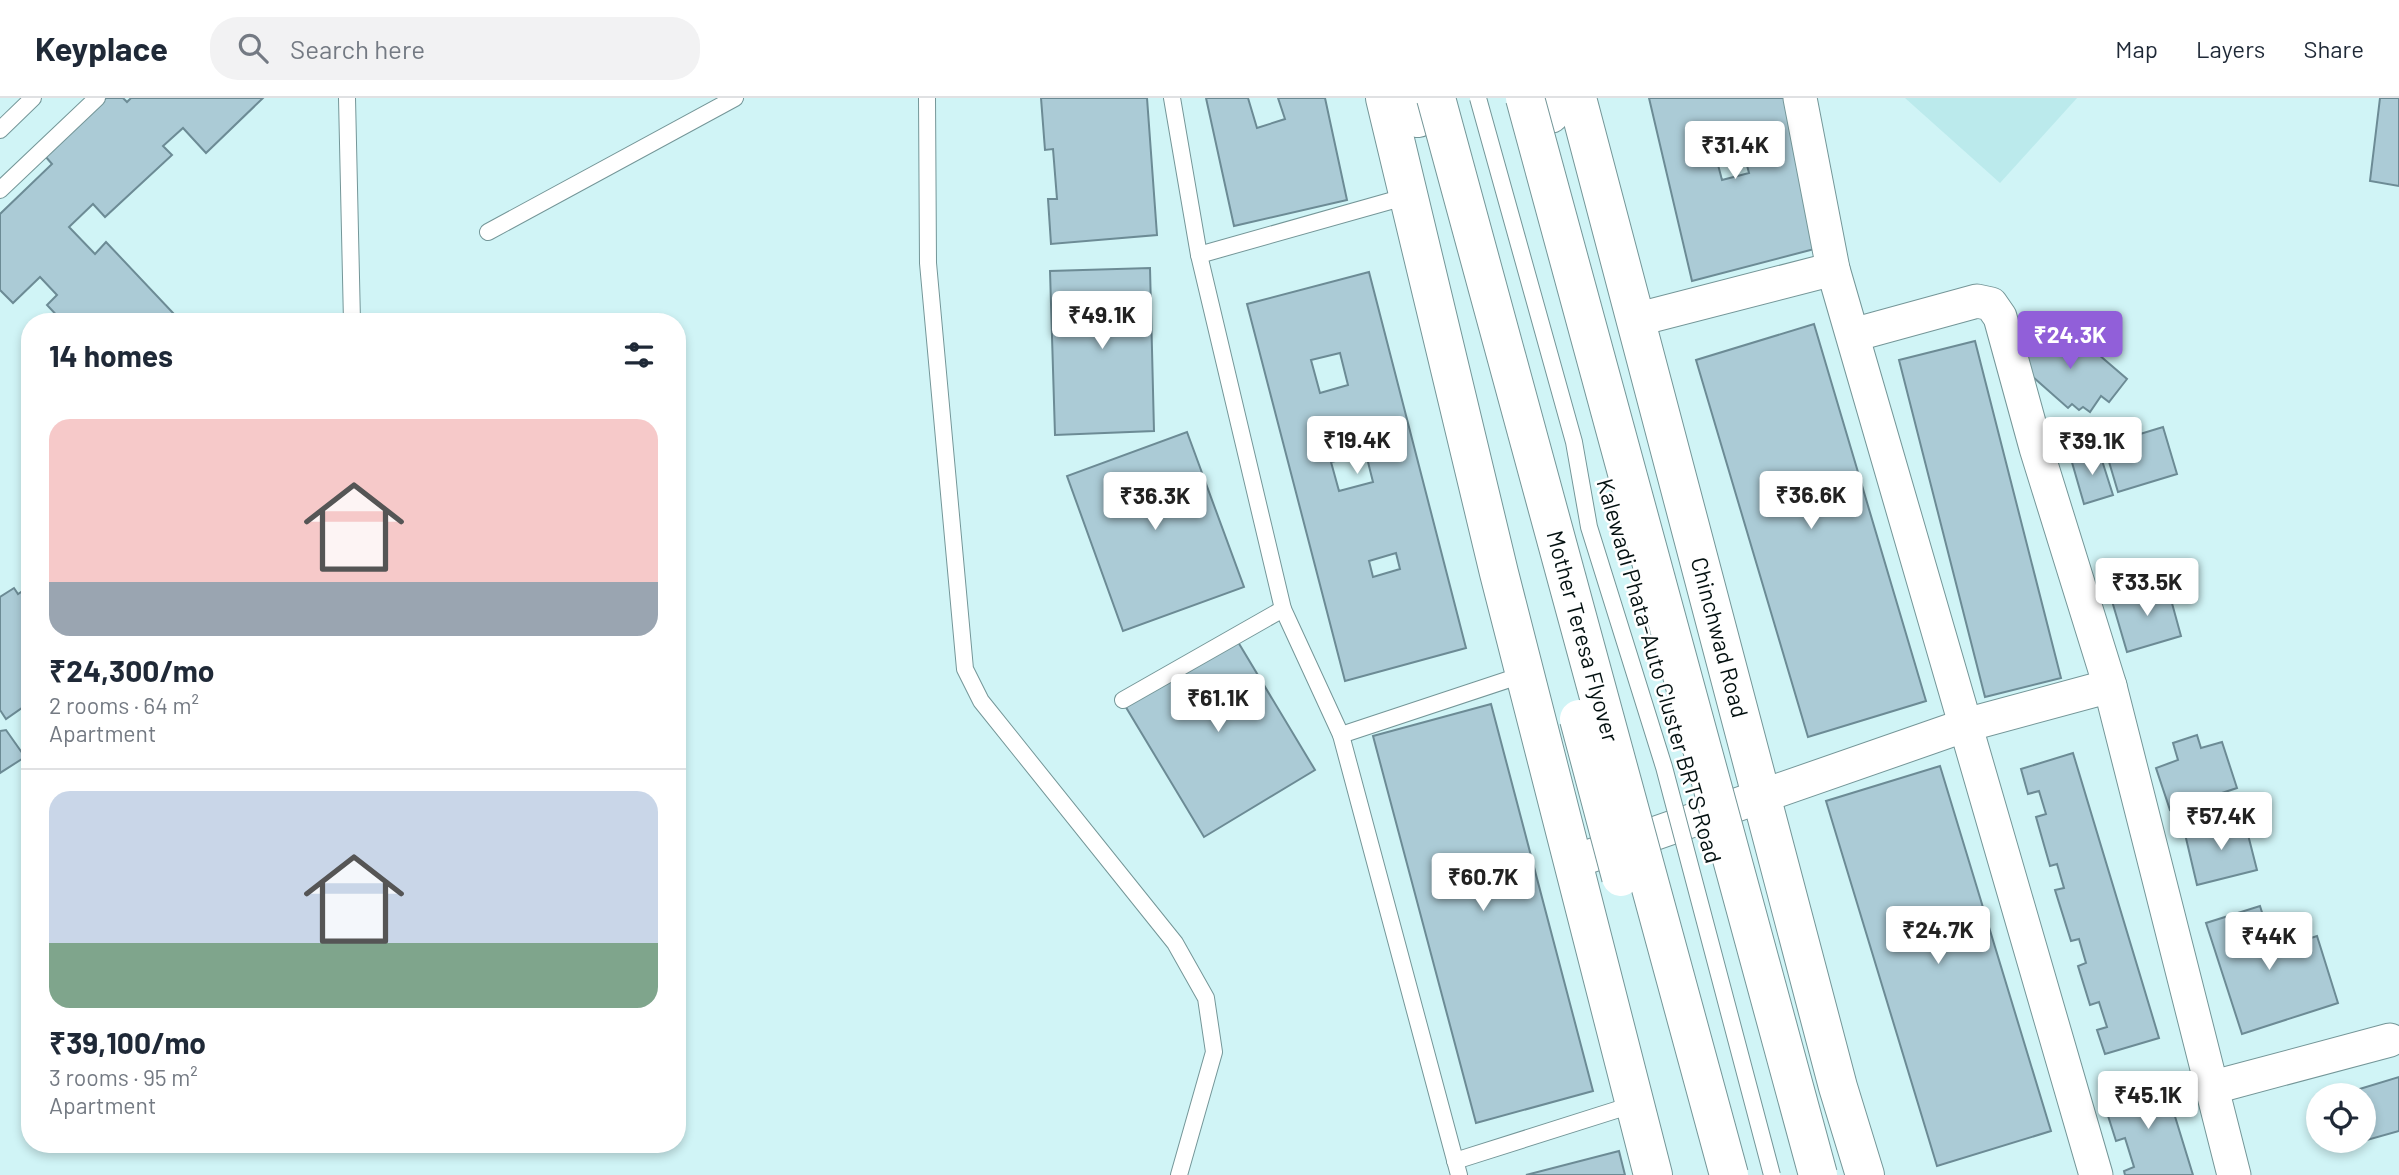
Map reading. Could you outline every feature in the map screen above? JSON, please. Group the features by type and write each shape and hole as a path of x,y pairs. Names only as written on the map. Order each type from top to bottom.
{"main road":[{"path":"1385,98 1525,674 1653,1175"},
{"path":"1551,102 1818,1175"},
{"path":"1551,102 1706,694 1820,1093 1840,1175"},
{"name":"Chinchwad Road","path":"1551,102 1635,320 1838,1087 1865,1175"},
{"path":"1420,105 1596,787 1706,1175"},
{"name":"Mother Teresa Flyover","path":"1420,105 1729,1175"}],"street":[{"path":"1800,98 1833,269 2096,1175"},
{"path":"1635,320 1833,269"},
{"path":"1853,335 1977,300 1991,304 2000,317 2036,448 2110,685 2214,1087 2234,1175"},
{"path":"1573,862 1966,725 2110,685"},
{"path":"2214,1087 2390,1040"}],"lane":[{"path":"0,130 33,98"},
{"path":"0,190 97,98"},
{"path":"347,98 352,313"},
{"path":"488,232 735,98"},
{"path":"927,98 928,263 965,669 981,701 1175,943 1206,998 1214,1052 1179,1175"},
{"path":"1172,98 1199,255 1283,609 1341,735 1457,1168 1635,1104"},
{"name":"Kalewadi Phata-Auto Cluster BRTS Road","path":"1478,98 1574,442 1589,527 1664,767 1772,1175"},
{"path":"1199,255 1408,196"},
{"path":"1123,700 1283,609"},
{"path":"1341,735 1525,674"}],"shaded area":[{"path":"1905,98 2077,98 2000,183"}],"building":[{"path":"106,98 123,98 127,102 131,98 263,98 206,153 183,128 163,146 172,155 105,217 93,204 69,227 95,254 106,242 173,313 55,313 47,305 57,295 40,277 13,303 0,290 0,214 52,164 45,156"},
{"path":"1041,98 1147,98 1157,235 1051,244 1048,199 1057,199 1053,149 1045,150"},
{"path":"1206,98 1248,98 1257,128 1285,119 1278,98 1325,98 1347,200 1234,226"},
{"path":"1649,98 1788,98 1822,247 1692,281","holes":["1744,154 1749,173 1722,180 1717,161"]},
{"path":"2380,98 2399,98 2399,186 2370,181"},
{"path":"1150,268 1154,431 1055,435 1050,271"},
{"path":"1369,272 1466,648 1345,681 1247,304","holes":["1340,353 1348,385 1320,393 1311,360","1366,454 1373,482 1339,491 1331,462","1396,553 1400,569 1373,577 1369,561"]},
{"path":"1814,324 1926,701 1808,737 1696,360"},
{"path":"2042,326 2071,350 2084,342 2127,379 2109,402 2101,396 2090,412 2083,407 2079,410 2072,404 2068,408 2015,361"},
{"path":"1975,341 2061,678 1985,697 1899,360"},
{"path":"2163,427 2177,474 2118,492 2104,445"},
{"path":"1187,432 1244,587 1123,631 1067,476"},
{"path":"2099,451 2113,495 2084,504 2071,459"},
{"path":"2167,585 2181,636 2127,652 2112,601"},
{"path":"14,588 18,594 21,592 21,709 6,719 0,710 0,597"},
{"path":"1232,632 1315,770 1204,837 1121,699"},
{"path":"1491,704 1593,1091 1476,1123 1373,736"},
{"path":"6,730 21,751 21,760 0,773 0,731"},
{"path":"2197,735 2201,748 2222,742 2237,788 2170,810 2156,768 2178,760 2173,743"},
{"path":"2073,753 2159,1038 2105,1054 2097,1030 2107,1027 2099,1002 2090,1005 2078,966 2086,963 2079,939 2071,941 2055,890 2064,888 2057,864 2050,866 2036,817 2046,814 2039,791 2028,794 2021,769"},
{"path":"1940,766 2051,1131 1937,1166 1826,801"},
{"path":"2244,819 2257,870 2197,885 2185,834"},
{"path":"2260,906 2274,950 2317,936 2338,1003 2242,1034 2206,923"},
{"path":"2123,1077 2128,1096 2165,1084 2193,1175 2125,1175 2124,1171 2134,1167 2125,1138 2116,1141 2103,1100 2116,1096 2111,1080"},
{"path":"2399,1077 2399,1131 2376,1137 2376,1084"},
{"path":"1619,1151 1625,1175 1526,1175"}]}
